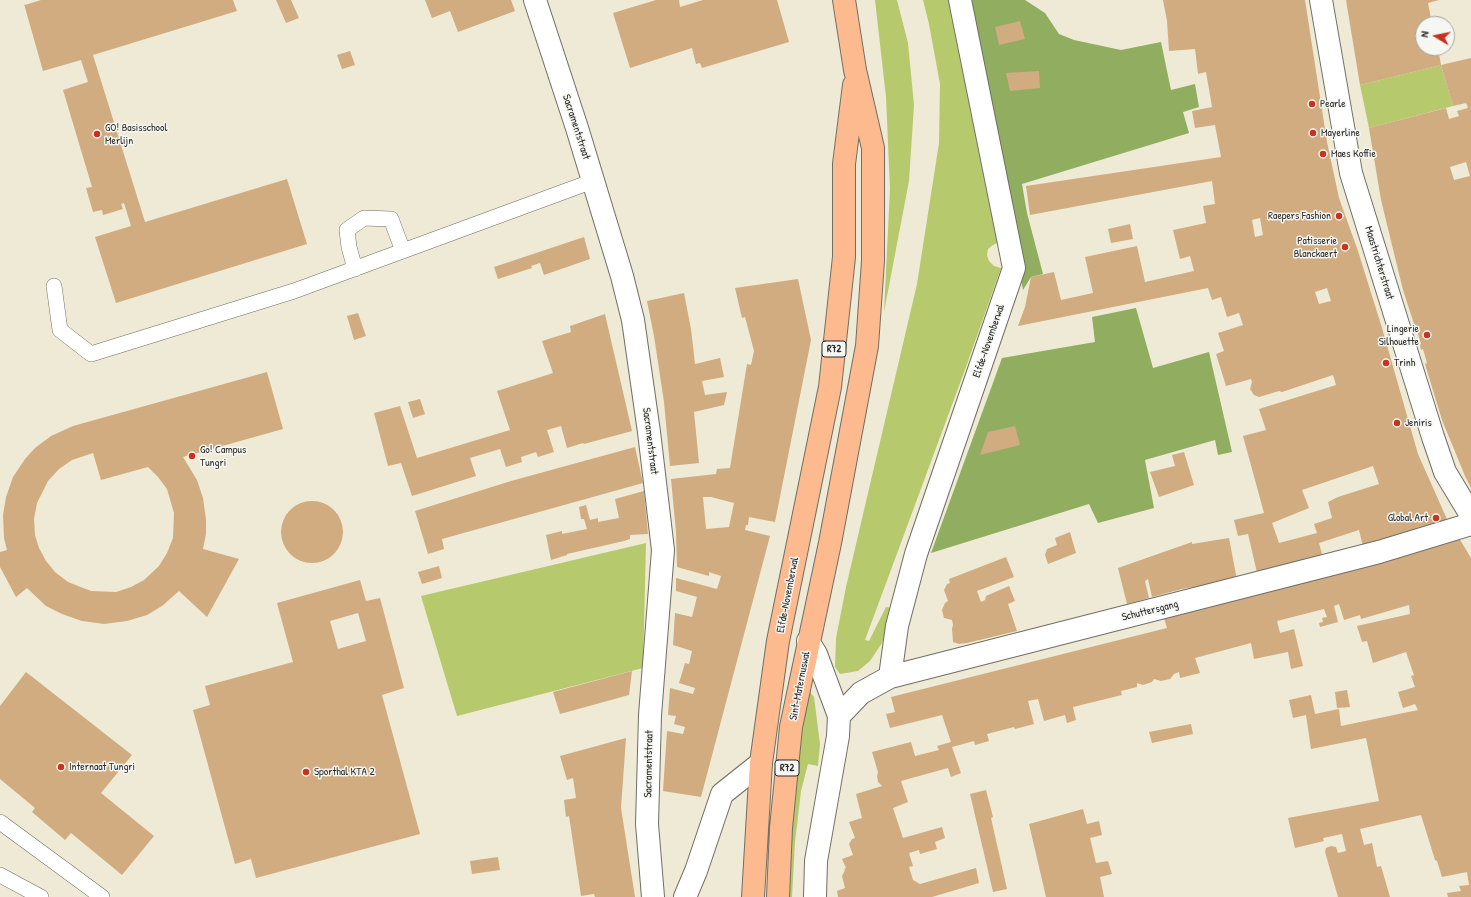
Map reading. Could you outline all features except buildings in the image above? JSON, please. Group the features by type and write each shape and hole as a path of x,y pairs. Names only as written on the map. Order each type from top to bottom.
{"main road":[{"name":"Elfde-Novemberwal","path":"808,642 830,543 866,346 873,261 873,148 855,70 844,0"},
{"name":"Elfde-Novemberwal","path":"761,763 778,641 830,387 844,257 844,164 855,70"},
{"name":"Sint-Maternuswal","path":"778,897 781,828 792,727 808,642"},
{"name":"R72","path":"753,897 761,763"}],"street":[{"name":"Sacramentstraat","path":"535,0 622,276 633,320 649,432 662,550 650,715 647,824 653,897"},
{"name":"Elfde-Novemberwal","path":"890,677 897,626 916,554 1014,268 960,0"},
{"name":"Maastrichterstraat","path":"1321,0 1351,173 1445,472 1471,515"},
{"name":"Schuttersgang","path":"839,716 862,693 890,677 1379,552 1471,524"},
{"name":"Sint-Maternuswal","path":"808,642 816,654 839,716 838,736 816,861 815,897"},
{"path":"685,897 696,871 722,794 761,763"}],"lane":[{"path":"54,286 60,330 91,354 294,291 593,181"},
{"path":"355,269 349,247 347,230 364,218 391,219 403,251"},
{"path":"0,822 102,897"},
{"path":"0,875 41,897"}],"green space":[{"path":"875,0 897,0 908,43 914,105 909,181 884,312 890,189 886,97"},
{"path":"923,0 950,0 999,242 988,249 987,255 989,261 994,266 1001,268 865,640 869,641 886,607 892,608 882,643 870,661 858,671 840,674 835,667 836,638 846,587 917,284 939,143 940,84"},
{"path":"966,0 1025,0 1045,13 1059,34 1074,40 1121,50 1161,42 1171,90 1195,84 1199,107 1183,112 1189,133 1022,184 1027,213 1043,274 1031,277 1023,290"},
{"path":"1441,65 1453,106 1369,128 1360,85"},
{"path":"1136,308 1153,368 1209,352 1232,452 1218,455 1215,440 1145,460 1154,508 1098,523 1089,504 931,553 1002,358 1095,342 1092,317"},
{"path":"646,543 643,668 457,716 421,596"},
{"path":"805,692 810,692 814,697 820,744 818,766 808,764 801,791 795,842 792,897 788,897 789,841"}],"place":[{"name":"Pearle","path":"1312,104"},
{"name":"Mayerline","path":"1313,133"},
{"name":"GO! Basisschool Merlijn","path":"97,134"},
{"name":"Maes Koffie","path":"1323,154"},
{"name":"Raepers Fashion","path":"1339,216"},
{"name":"Patisserie Blanckaert","path":"1345,247"},
{"name":"Lingerie Silhouette","path":"1427,335"},
{"name":"Trinh","path":"1386,363"},
{"name":"Jeniris","path":"1397,423"},
{"name":"Go! Campus Tungri","path":"192,456"},
{"name":"Global Art","path":"1436,518"},
{"name":"Internaat Tungri","path":"61,767"},
{"name":"Sporthal KTA 2","path":"306,772"}]}
